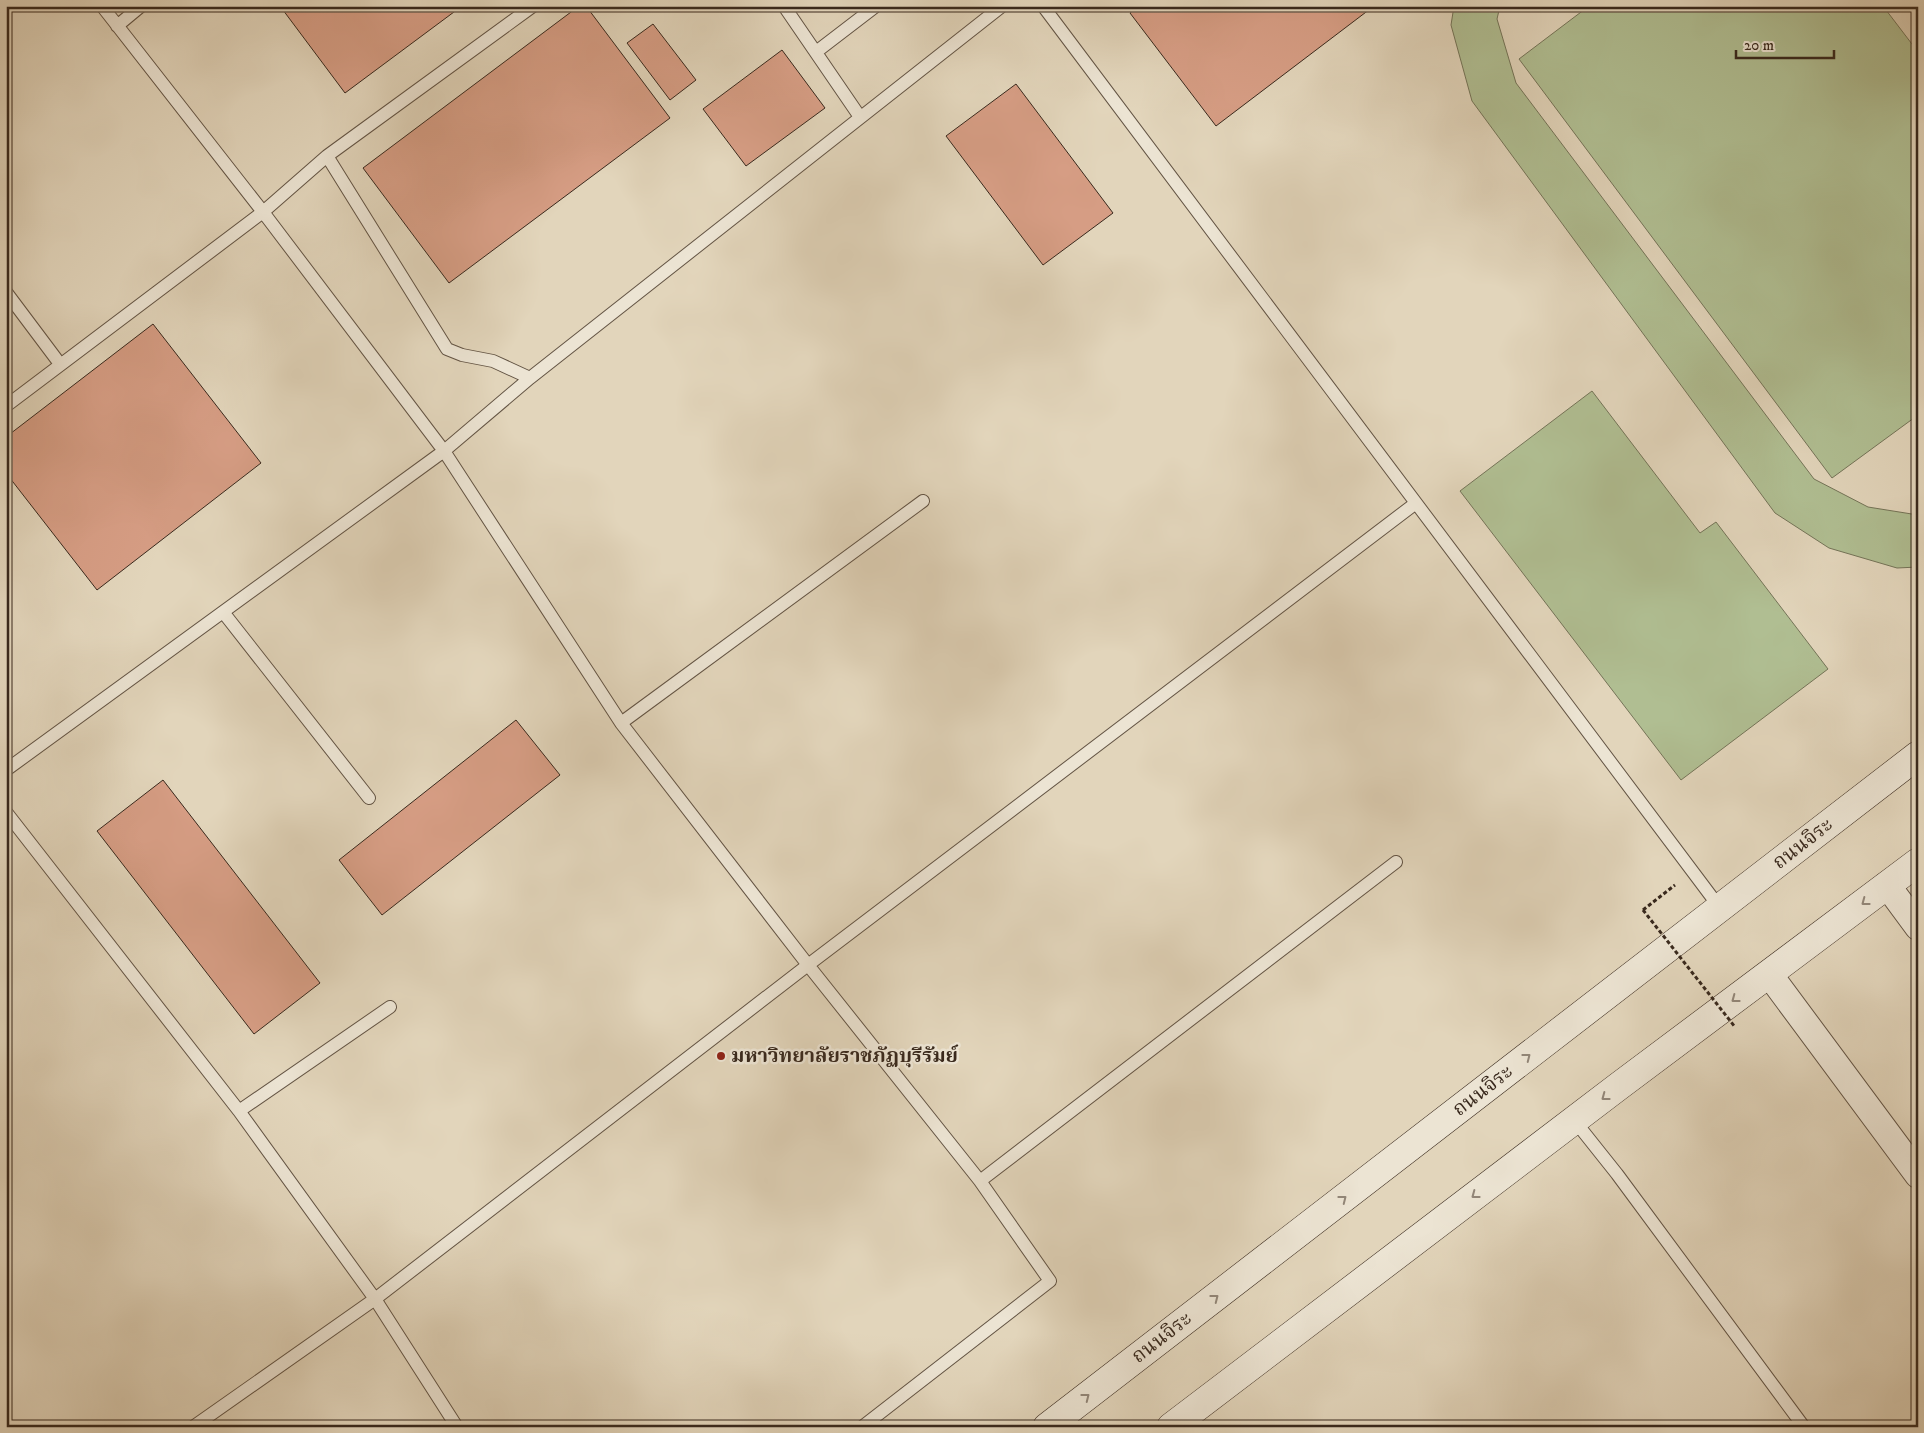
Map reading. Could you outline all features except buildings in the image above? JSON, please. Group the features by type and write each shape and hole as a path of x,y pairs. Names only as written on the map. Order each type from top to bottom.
{"main road":[{"name":"ถนนจิระ","path":"1047,1427 1918,756"},
{"path":"1171,1427 1574,1120 1918,862"}],"street":[{"path":"1887,885 1918,927"},
{"path":"1769,974 1918,1175"}],"lane":[{"path":"102,6 263,212 444,451 621,723 808,966 980,1181 1050,1280 862,1427"},
{"path":"117,26 141,6"},
{"path":"6,406 263,212 327,156 533,6"},
{"path":"784,6 860,117"},
{"path":"816,52 876,6"},
{"path":"6,770 444,451 530,378 1002,6"},
{"path":"1043,6 1720,908"},
{"path":"327,156 447,349 462,355 493,360 530,378"},
{"path":"6,292 60,364"},
{"path":"621,723 923,501"},
{"path":"193,1427 376,1299 808,966 1416,504"},
{"path":"223,612 370,798"},
{"path":"6,812 239,1111 376,1299 457,1427"},
{"path":"980,1181 1396,862"},
{"path":"239,1111 390,1007"},
{"path":"1574,1120 1617,1174 1804,1427"}],"path":[{"path":"1693,872 1643,910 1735,1027"}],"green space":[{"path":"1454,6 1500,6 1497,19 1516,83 1814,479 1868,507 1918,515 1918,567 1897,568 1829,548 1775,513 1472,101 1451,25"},
{"path":"1589,6 1883,6 1918,52 1918,415 1832,478 1519,59"},
{"path":"1592,391 1700,533 1716,522 1828,669 1681,780 1460,491"}],"place":[{"name":"มหาวิทยาลัยราชภัฏบุรีรัมย์","path":"721,1056"}]}
